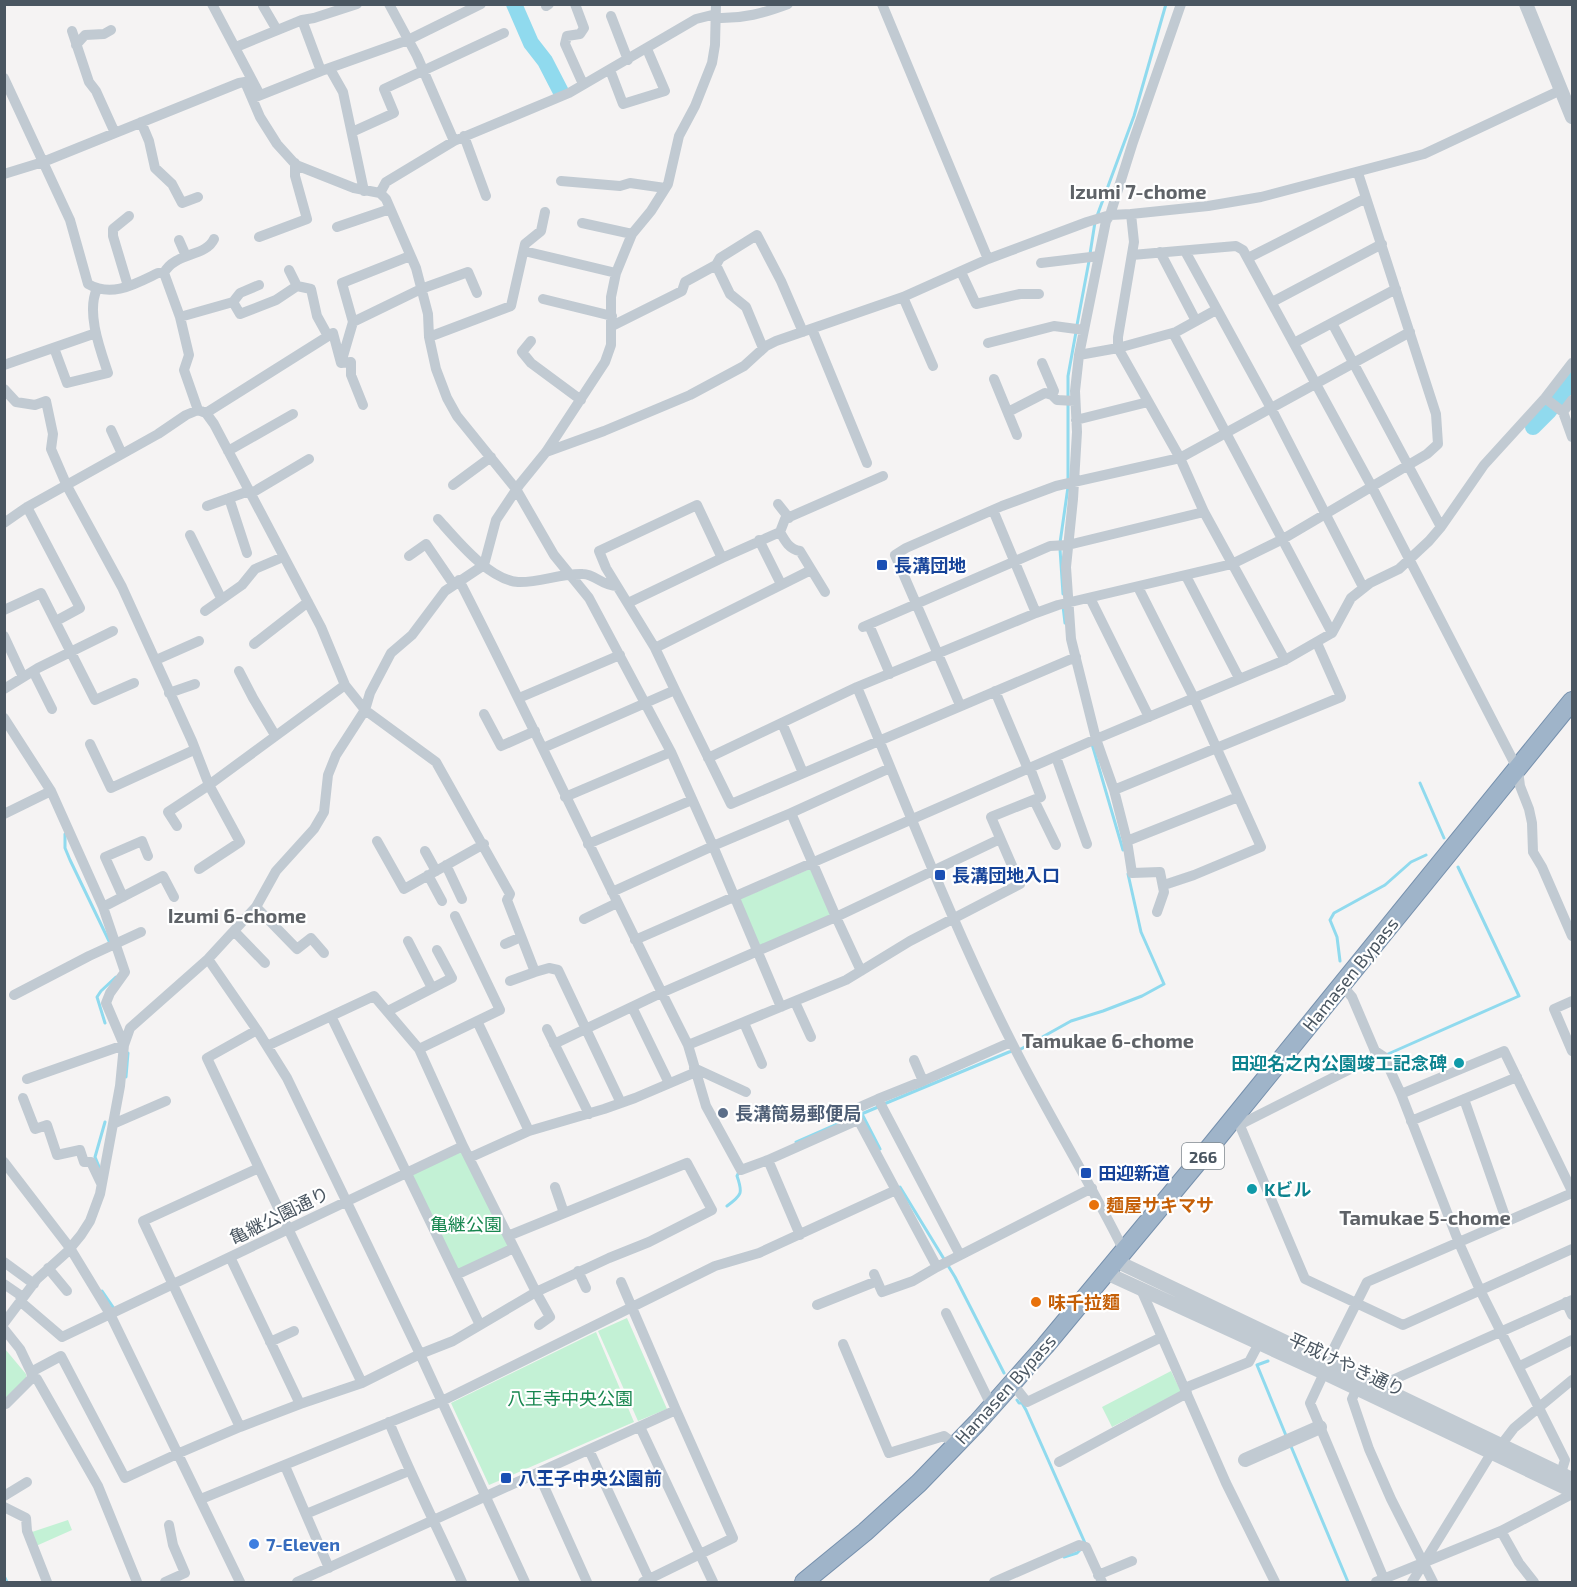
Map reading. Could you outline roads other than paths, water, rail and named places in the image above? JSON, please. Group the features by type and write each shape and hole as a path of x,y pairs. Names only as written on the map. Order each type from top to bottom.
{"highway":[{"name":"Hamasen Bypass","path":"804,1582 865,1532 919,1483 992,1407 1237,1119 1341,984 1571,709"}],"street":[{"path":"212,4 236,47 257,97 260,117 276,144 295,163 312,172 364,191 380,193 386,199 421,289 428,314 429,337 436,369 447,398 457,416 516,489 554,555 589,598 620,654 671,752 781,1007"},
{"path":"236,47 302,20 357,4"},
{"path":"389,4 486,196"},
{"path":"257,97 408,40 481,4"},
{"path":"575,4 584,28 580,34 567,36 565,44 584,84"},
{"path":"380,193 386,182 459,139 569,93 696,19 716,12 739,19 788,4"},
{"path":"882,4 988,259"},
{"path":"1157,912 1164,891 1160,872 1132,873 1127,841 1114,790 1096,740 1074,658 1065,604 1065,567 1072,514 1075,401 1079,355 1106,221 1110,215 1181,4"},
{"path":"1526,4 1571,112"},
{"path":"264,6 277,30"},
{"path":"4,1323 34,1284 70,1248 90,1221 101,1184 120,1086 124,1045 130,1028 208,959 256,907 276,871 314,830 324,812 328,775 336,755 365,710 370,693 391,653 412,635 445,591 484,566 496,520 516,489 546,452 605,362 611,345 611,297 616,273 632,234 651,211 668,184 679,136 695,106 712,63 716,12"},
{"path":"610,16 628,60"},
{"path":"302,20 325,70 343,92 364,191"},
{"path":"72,30 89,82 96,91 115,133"},
{"path":"76,45 85,35 104,34 111,30"},
{"path":"352,132 394,113 384,89 504,33"},
{"path":"610,70 623,104 665,91 647,49"},
{"path":"4,78 70,220 88,284 97,289 120,290 158,273 164,273"},
{"path":"4,174 43,162 249,80"},
{"path":"546,452 604,431 690,395 744,366 763,348 903,297 988,259 1110,215 1208,206 1262,197 1358,173 1424,154 1561,90"},
{"path":"141,123 159,174 172,184 182,203 198,197"},
{"path":"259,237 308,219 295,176 295,163"},
{"path":"708,758 857,687 1036,613 1232,564 1283,539 1408,466 1438,444 1436,414 1358,173"},
{"path":"561,181 620,186 630,183 665,188"},
{"path":"1248,258 1366,198"},
{"path":"337,227 390,209"},
{"path":"429,337 511,306 525,244 541,231 545,212"},
{"path":"1131,214 1134,242 1118,348 1180,458 1204,512 1285,660"},
{"path":"128,286 113,229 129,216"},
{"path":"582,223 632,234"},
{"path":"543,299 612,321 682,291 685,282 716,265 720,258 757,235 807,331 867,463"},
{"path":"164,273 173,261 207,247 214,239"},
{"path":"179,240 186,256"},
{"path":"1272,302 1382,244"},
{"path":"1132,255 1236,246 1243,250 1372,487 1518,770 1520,786 1532,823 1533,852 1542,867 1572,936"},
{"path":"524,250 616,273"},
{"path":"1185,251 1271,408 1363,587"},
{"path":"1160,252 1196,321"},
{"path":"341,363 353,322 342,283 410,256"},
{"path":"1041,263 1099,256"},
{"path":"716,265 730,294 746,307 763,348"},
{"path":"289,270 297,286"},
{"path":"353,322 421,289 468,272 477,293"},
{"path":"961,272 976,304 1020,294 1040,294"},
{"path":"164,273 180,317 189,355 184,370 202,411 228,451 308,602 345,685 365,710 436,762 510,894 507,900 535,972"},
{"path":"180,317 233,302 240,293 259,285"},
{"path":"233,302 240,314 276,300 297,286 311,289 317,316 328,336"},
{"path":"54,348 67,382 108,373 96,333 93,297 97,289"},
{"path":"1294,343 1396,289"},
{"path":"903,297 933,366"},
{"path":"1079,355 1118,348 1173,333 1216,310"},
{"path":"1332,323 1441,527"},
{"path":"988,343 1054,326 1084,330"},
{"path":"960,705 895,555 993,510 1056,486 1180,458 1410,332"},
{"path":"4,365 96,333"},
{"path":"5,522 186,415 202,411 333,333 341,363"},
{"path":"1173,333 1332,633"},
{"path":"531,341 522,352 531,363 581,400"},
{"path":"341,363 351,362 351,375 363,405"},
{"path":"1042,363 1054,391 1052,395"},
{"path":"635,940 911,819 1285,660 1317,643 1338,626 1351,598 1363,587 1399,569 1408,558 1429,541 1484,465 1545,398 1572,363"},
{"path":"993,379 1017,435"},
{"path":"4,389 16,402 35,405 46,401 52,426 51,449 67,486 122,587 209,785 240,842 199,869"},
{"path":"1008,412 1045,393 1057,400 1075,401"},
{"path":"1545,398 1563,412 1572,437"},
{"path":"1563,412 1572,400"},
{"path":"1076,420 1148,402"},
{"path":"228,451 293,414"},
{"path":"111,430 122,454"},
{"path":"453,485 491,457"},
{"path":"207,506 250,493 309,459"},
{"path":"628,603 780,532 785,519 883,476"},
{"path":"229,498 247,553"},
{"path":"778,504 789,518"},
{"path":"722,558 697,505 599,551 606,568 655,648 731,804 1074,658"},
{"path":"27,507 80,608 56,621"},
{"path":"993,510 1036,613"},
{"path":"890,674 866,626 1054,546 1067,545 1204,512"},
{"path":"438,519 484,566 505,579 518,582 586,574 608,586 617,586"},
{"path":"780,532 786,543 794,550 800,551 825,592"},
{"path":"190,535 221,598"},
{"path":"759,540 781,584"},
{"path":"409,556 426,544 457,583 519,698 565,797 688,1045 706,1106 741,1170 858,1120"},
{"path":"205,611 242,585 255,569 283,557"},
{"path":"655,648 811,570"},
{"path":"1185,576 1239,678"},
{"path":"1138,587 1194,698 1260,847 1164,885"},
{"path":"4,610 41,593 95,700 134,683"},
{"path":"1090,598 1149,717"},
{"path":"254,644 308,602"},
{"path":"4,689 22,676 113,631"},
{"path":"4,636 22,676"},
{"path":"156,660 199,641"},
{"path":"1114,790 1341,697 1317,643"},
{"path":"519,698 620,654"},
{"path":"33,671 52,709"},
{"path":"240,671 275,735"},
{"path":"169,693 195,684"},
{"path":"177,826 168,812 209,785 345,685"},
{"path":"857,687 911,819 1011,1042 1092,1188 1115,1262"},
{"path":"543,748 675,690"},
{"path":"688,1045 846,980 910,941 1020,884 991,817 1041,797 995,691"},
{"path":"484,714 501,746 535,731"},
{"path":"4,718 51,791 103,907 117,945 125,972 110,993 106,1003 124,1045"},
{"path":"782,723 803,773"},
{"path":"90,744 111,788 194,750"},
{"path":"565,797 671,752"},
{"path":"1056,757 1087,844"},
{"path":"612,892 890,768"},
{"path":"4,813 51,791"},
{"path":"1127,841 1238,798"},
{"path":"588,844 692,800"},
{"path":"1034,800 1056,846"},
{"path":"791,813 861,970"},
{"path":"554,1044 1000,839"},
{"path":"123,897 105,857 142,841 148,856"},
{"path":"377,841 404,889 484,844"},
{"path":"425,851 437,870 462,899"},
{"path":"437,870 442,901"},
{"path":"103,907 163,876 174,897"},
{"path":"584,919 617,903"},
{"path":"256,907 297,949 311,938 324,953"},
{"path":"419,1049 500,1010 455,916"},
{"path":"234,931 265,963"},
{"path":"14,995 141,932"},
{"path":"505,944 521,937"},
{"path":"408,941 432,988"},
{"path":"388,1011 452,978 437,950"},
{"path":"208,959 287,1078 420,1354 525,1582"},
{"path":"510,981 549,968 558,970 621,1103"},
{"path":"1341,984 1352,997 1375,1051 1384,1057 1401,1094 1459,1243 1565,1460 1567,1476"},
{"path":"267,1046 374,996 419,1049 463,1146 550,1317 539,1325"},
{"path":"1572,1001 1554,1009 1572,1051"},
{"path":"795,1002 811,1037"},
{"path":"632,1007 669,1083"},
{"path":"331,1016 480,1325"},
{"path":"477,1021 529,1131"},
{"path":"744,1023 762,1064"},
{"path":"547,1029 589,1114"},
{"path":"257,1030 207,1058 362,1383"},
{"path":"937,1267 854,1110 1011,1042"},
{"path":"27,1079 124,1045"},
{"path":"1401,1094 1504,1051 1572,1192 1366,1282 1310,1403 1380,1581 1501,1531 1572,1492"},
{"path":"1380,1054 1237,1119 1305,1279 1403,1325 1572,1249"},
{"path":"914,1060 923,1081"},
{"path":"469,1158 529,1131 621,1103 695,1070 746,1092"},
{"path":"1412,1121 1517,1077"},
{"path":"23,1098 35,1129 47,1125 57,1155 80,1150 84,1162 91,1162 101,1184"},
{"path":"878,1099 960,1255"},
{"path":"1464,1100 1507,1222"},
{"path":"113,1124 166,1101"},
{"name":"亀継公園通り","path":"62,1336 463,1146"},
{"path":"768,1160 800,1235"},
{"path":"4,1162 70,1248 111,1314 240,1582"},
{"path":"4,1284 20,1295 21,1302 62,1336 61,1356 125,1478 240,1427 362,1383 420,1354 453,1341 536,1292 578,1271 650,1242 712,1210 687,1163 508,1236"},
{"path":"240,1427 143,1221 259,1168"},
{"path":"555,1186 564,1213"},
{"path":"817,1305 875,1277 882,1292 912,1281 1092,1188"},
{"path":"201,1499 442,1401 715,1266 759,1253 896,1190"},
{"path":"456,1275 514,1248"},
{"path":"230,1257 300,1404"},
{"path":"4,1262 34,1284"},
{"name":"平成けやき通り","path":"1115,1262 1140,1287 1259,1343 1379,1386 1572,1492"},
{"name":"平成けやき通り","path":"1115,1262 1325,1368 1357,1388 1497,1449 1567,1476"},
{"path":"48,1268 67,1291"},
{"path":"578,1271 586,1288"},
{"path":"589,1450 646,1581 733,1538 621,1282"},
{"path":"1140,1287 1226,1483 1275,1582"},
{"path":"1379,1386 1569,1301 1572,1315"},
{"path":"946,1313 992,1407"},
{"path":"4,1329 20,1349 32,1375 37,1379 98,1486 138,1582"},
{"path":"270,1342 294,1331"},
{"path":"1012,1383 1027,1402 1162,1337"},
{"path":"1520,1366 1572,1340"},
{"path":"1059,1462 1186,1390 1249,1362 1259,1343"},
{"path":"843,1344 889,1453 944,1436 956,1445"},
{"path":"6,1404 32,1375 61,1356"},
{"path":"1412,1582 1497,1449 1514,1428 1572,1380"},
{"path":"1357,1388 1352,1398 1369,1449 1391,1499 1433,1582"},
{"path":"301,1582 676,1410"},
{"path":"389,1422 409,1471 462,1582"},
{"path":"640,1427 713,1582"},
{"path":"1245,1460 1320,1427"},
{"path":"285,1466 329,1568"},
{"path":"306,1514 409,1471"},
{"path":"538,1473 587,1582"},
{"path":"4,1496 27,1482"},
{"path":"4,1507 26,1518 27,1531 47,1582"},
{"path":"165,1582 187,1578 173,1545 170,1525"},
{"path":"1501,1531 1519,1563 1534,1582"},
{"path":"994,1582 1079,1545 1086,1547 1100,1579 1132,1561"}],"waterway":[{"path":"514,4 531,43 545,61 561,92"},
{"path":"1097,216 1134,116 1166,4"},
{"path":"1090,254 1095,222"},
{"path":"1077,325 1089,261"},
{"path":"1068,480 1068,376 1076,332"},
{"path":"1533,427 1549,411 1572,380"},
{"path":"1060,543 1068,487"},
{"path":"1060,549 1063,594"},
{"path":"1063,606 1065,623"},
{"path":"1092,744 1123,850"},
{"path":"1420,783 1444,838"},
{"path":"65,834 65,848 109,941"},
{"path":"1340,961 1337,937 1330,920 1334,913 1385,885 1411,862 1426,855"},
{"path":"1388,1054 1519,996 1458,867"},
{"path":"884,1104 1021,1049 1071,1021 1142,996 1164,984 1141,932 1128,874"},
{"path":"105,1023 97,997 116,977"},
{"path":"126,1077 128,1053"},
{"path":"859,1115 878,1107"},
{"path":"862,1114 880,1149"},
{"path":"796,1142 853,1117"},
{"path":"100,1169 95,1157 105,1122"},
{"path":"727,1206 740,1193 737,1176 740,1170"},
{"path":"900,1187 955,1277 1004,1373"},
{"path":"102,1291 115,1310"},
{"path":"1268,1361 1257,1365 1287,1438"},
{"path":"1017,1400 1026,1410 1085,1543"},
{"path":"1290,1444 1348,1582"},
{"path":"1064,1557 1077,1553 1082,1548"},
{"path":"4,1576 7,1582"}],"place":[{"name":"長溝団地","path":"882,565"},
{"name":"長溝団地入口","path":"940,875"},
{"name":"田迎名之内公園竣工記念碑","path":"1459,1063"},
{"name":"長溝簡易郵便局","path":"723,1113"},
{"name":"田迎新道","path":"1086,1173"},
{"name":"Kビル","path":"1252,1189"},
{"name":"麺屋サキマサ","path":"1094,1205"},
{"name":"味千拉麵","path":"1036,1302"},
{"name":"八王子中央公園前","path":"506,1478"},
{"name":"7-Eleven","path":"254,1544"}],"district":[{"name":"Izumi 7-chome","path":"1138,191"},
{"name":"Izumi 6-chome","path":"237,915"},
{"name":"Tamukae 6-chome","path":"1108,1040"},
{"name":"Tamukae 5-chome","path":"1425,1217"}],"park label":[{"name":"亀継公園","path":"466,1224"},
{"name":"八王寺中央公園","path":"570,1398"}]}
